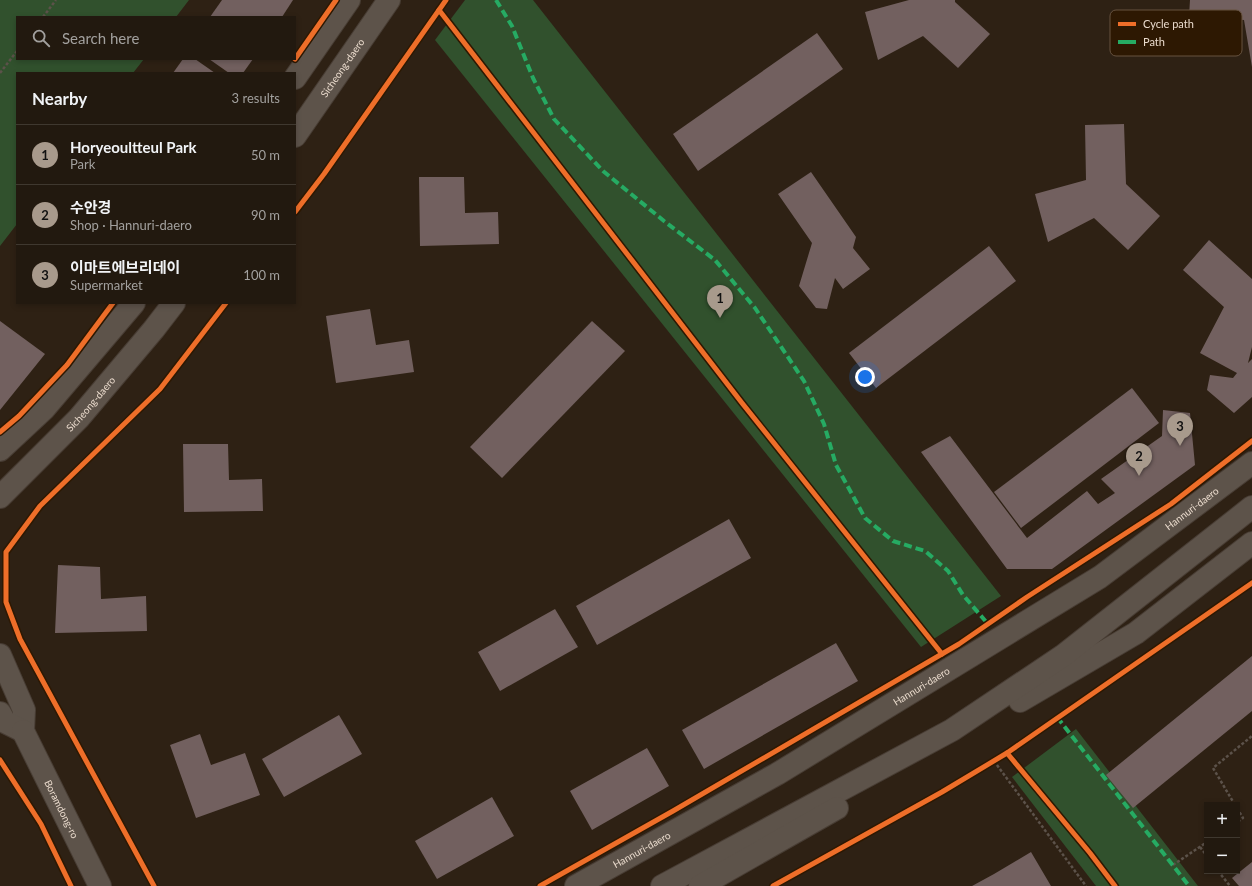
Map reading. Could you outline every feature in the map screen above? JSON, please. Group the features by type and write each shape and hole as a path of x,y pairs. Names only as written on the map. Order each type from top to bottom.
{"street":[{"path":"296,77 349,0"},
{"name":"Sicheong-daero","path":"296,135 389,0"},
{"path":"0,450 44,409 133,304"},
{"name":"Sicheong-daero","path":"0,497 79,418 173,304"},
{"name":"Hannuri-daero","path":"576,886 777,774 1100,577 1252,463"},
{"path":"662,886 952,730 1064,655 1252,507"},
{"path":"700,886 805,827 1136,633 1252,543"},
{"path":"0,655 24,710 23,731 4,722 0,713"},
{"name":"Boramdong-ro","path":"23,731 100,886"}],"path":[{"path":"44,16 56,0"},
{"path":"0,73 16,52"},
{"path":"1233,802 1213,768 1252,736"},
{"path":"988,765 1000,757"},
{"path":"994,761 1086,886"},
{"path":"1173,864 1204,844"},
{"path":"1200,847 1204,852"},
{"path":"1220,874 1230,886"}],"green space":[{"path":"0,0 189,0 177,16 16,16 16,60 143,60 134,72 16,72 16,225 0,246"},
{"path":"465,0 533,0 1001,596 921,647 435,40"},
{"path":"1076,729 1198,886 1096,886 1012,777"}],"building":[{"path":"222,0 293,0 283,16 211,16"},
{"path":"909,0 955,0 955,2 990,34 958,68 923,36 878,60 865,12"},
{"path":"1190,0 1252,0 1252,67 1244,20 1242,20 1242,10 1189,10"},
{"path":"817,33 843,69 698,171 673,134"},
{"path":"182,60 196,60 214,72 174,72"},
{"path":"210,60 252,60 244,72 228,72"},
{"path":"1124,124 1126,184 1160,216 1128,250 1094,218 1048,242 1035,194 1086,180 1085,125"},
{"path":"811,172 856,237 853,248 870,269 843,289 835,278 827,309 816,308 799,286 812,243 778,194"},
{"path":"419,177 464,177 465,213 498,212 499,244 420,246"},
{"path":"1209,240 1252,279 1252,347 1248,363 1252,359 1252,397 1234,413 1207,390 1210,375 1233,378 1237,373 1200,353 1224,307 1183,270"},
{"path":"989,246 1016,281 876,388 849,353"},
{"path":"370,309 376,345 409,340 414,372 336,383 326,316"},
{"path":"0,321 45,354 0,410"},
{"path":"592,321 625,351 502,478 470,447"},
{"path":"1132,388 1159,423 1021,528 994,492"},
{"path":"1163,410 1190,413 1195,465 1052,569 1007,569 921,452 950,436 1027,538 1087,491 1098,504 1115,493 1101,479 1162,436"},
{"path":"183,444 228,444 229,480 262,479 263,511 184,512"},
{"path":"729,519 751,558 597,645 576,606"},
{"path":"58,565 100,567 101,599 146,596 147,631 55,633"},
{"path":"555,609 578,647 500,691 478,652"},
{"path":"836,643 858,681 704,769 682,730"},
{"path":"1252,656 1252,711 1133,808 1106,775"},
{"path":"339,715 362,754 284,797 262,759"},
{"path":"200,734 211,765 245,753 260,795 196,818 170,745"},
{"path":"647,748 669,786 592,830 570,791"},
{"path":"492,797 514,836 437,879 415,841"},
{"path":"1031,852 1051,886 972,886 994,874"},
{"path":"1252,862 1252,886 1239,886 1232,878 1237,874 1240,874 1240,872"}],"marked path":[{"path":"496,0 512,26 533,78 554,119 603,171 715,260 755,308 804,381 824,424 836,465 865,518 893,541 925,551 948,571 963,595 988,624"},
{"path":"1057,717 1189,886"}],"cycle path":[{"path":"296,58 336,0"},
{"path":"296,211 324,174 446,0"},
{"path":"439,10 742,403 942,654"},
{"path":"0,432 19,416 67,365 112,304"},
{"path":"154,886 20,639 6,602 6,552 40,506 160,389 225,304"},
{"path":"540,886 673,811 959,644 1027,597 1171,504 1252,441"},
{"path":"773,886 942,792 1007,753 1252,583"},
{"path":"1007,753 1090,853 1115,886"},
{"path":"0,760 41,824 71,886"}],"place":[{"name":"Horyeoultteul Park","path":"720,318"},
{"name":"이마트에브리데이","path":"1180,446"},
{"name":"수안경","path":"1139,476"}]}
